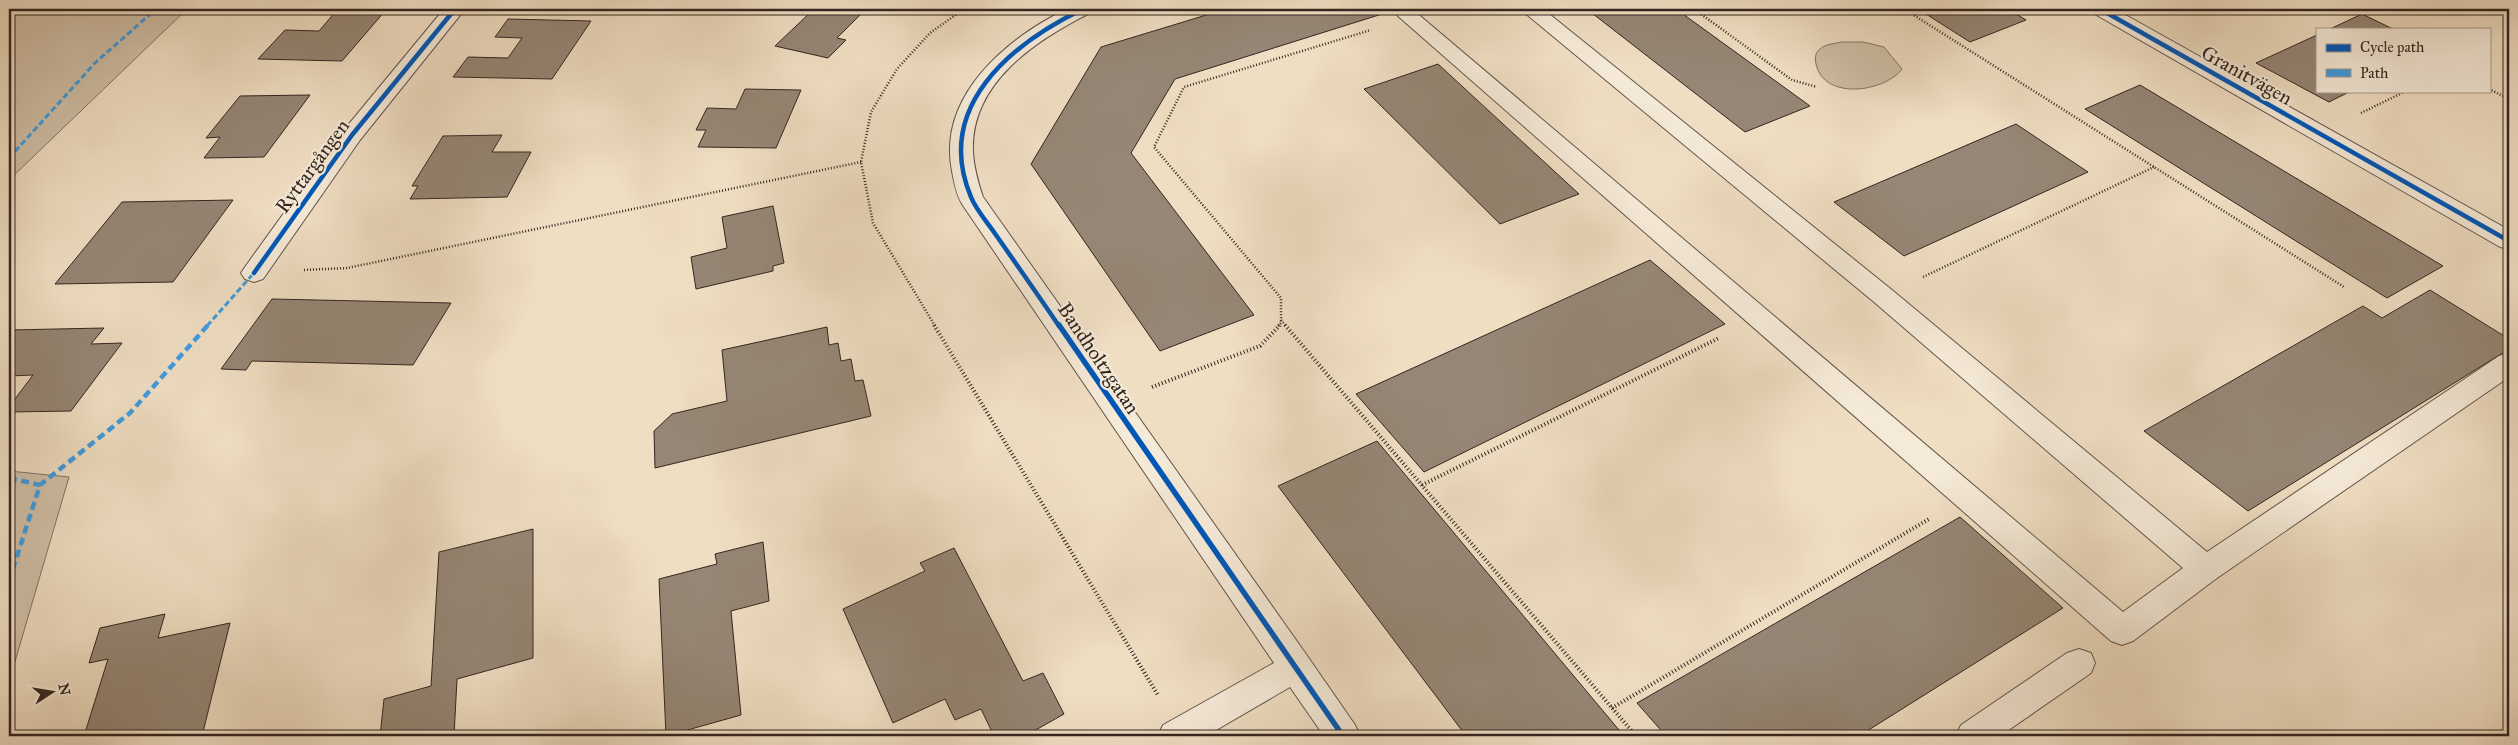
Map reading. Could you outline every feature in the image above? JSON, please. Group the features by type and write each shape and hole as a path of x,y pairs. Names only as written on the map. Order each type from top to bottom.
{"street":[{"name":"Ryttargången","path":"254,273 352,135 455,9"},
{"name":"Bandholtzgatan","path":"1083,9 1049,25 1020,44 1000,62 985,81 969,110 962,137 963,170 971,198 1111,403 1344,736"},
{"path":"1530,9 1883,296 2206,569"},
{"name":"Granitvägen","path":"2100,9 2509,241"},
{"path":"1405,13 2122,631 2206,569 2509,363"},
{"path":"1973,736 2079,663"},
{"path":"1178,735 1296,667"}],"path":[{"path":"964,9 930,33 897,69 871,112 861,162 873,224 1178,735"},
{"path":"1694,9 1792,80 1817,87"},
{"path":"1904,9 2344,287"},
{"path":"1111,403 1260,346 1281,323 1281,298 1154,147 1184,88 1405,13"},
{"path":"2490,90 2509,99"},
{"path":"254,273 347,268 861,162"},
{"path":"1883,296 2155,167"},
{"path":"1422,485 1758,318"},
{"path":"1281,320 1636,736"},
{"path":"1612,708 1966,498"}],"shaded area":[{"path":"9,9 187,9 9,180"},
{"path":"1841,42 1863,42 1884,47 1902,69 1894,77 1883,83 1869,87 1856,89 1842,88 1830,84 1821,76 1816,64 1816,54 1824,46"},
{"path":"9,471 69,477 9,682"}],"building":[{"path":"814,9 865,10 837,38 846,40 828,58 775,46"},
{"path":"1226,9 1376,9 1382,14 1175,79 1131,153 1254,315 1160,351 1031,164 1101,47"},
{"path":"1676,9 1810,106 1745,132 1588,10"},
{"path":"1918,9 2008,9 2026,20 1970,42"},
{"path":"337,10 385,11 342,61 258,59 285,30 319,31"},
{"path":"2362,14 2391,28 2332,28"},
{"path":"508,19 591,21 552,79 453,77 468,57 508,58 522,38 495,37"},
{"path":"2316,35 2316,92 2349,92 2329,102 2256,63"},
{"path":"1438,64 1579,194 1500,224 1364,89"},
{"path":"2140,85 2443,266 2387,298 2085,109"},
{"path":"745,89 801,90 776,148 698,147 706,130 696,130 707,108 736,109"},
{"path":"310,95 264,157 204,158 220,137 206,138 240,96"},
{"path":"2016,124 2088,172 1904,256 1834,202"},
{"path":"502,135 492,152 531,152 507,197 410,199 418,186 412,186 443,136"},
{"path":"233,200 173,282 55,284 122,202"},
{"path":"773,206 784,263 773,266 773,271 696,289 691,257 727,248 722,217"},
{"path":"1650,260 1725,324 1424,472 1356,394"},
{"path":"2430,290 2509,339 2509,349 2248,511 2144,431 2363,306 2382,318"},
{"path":"272,299 451,303 413,365 252,361 246,370 221,369"},
{"path":"827,327 829,345 838,343 841,361 851,359 855,381 863,380 871,416 655,468 654,431 672,414 727,401 722,350"},
{"path":"104,328 91,344 122,343 71,411 9,412 9,407 33,375 9,376 9,330"},
{"path":"1377,441 1624,736 1466,736 1278,486"},
{"path":"1960,517 2063,608 1859,736 1666,736 1637,703"},
{"path":"533,529 533,658 457,679 454,736 380,736 384,699 431,686 439,552"},
{"path":"763,542 769,601 731,611 741,715 666,736 659,579 717,564 715,554"},
{"path":"954,548 1023,681 1043,673 1064,714 1025,736 994,736 981,709 955,720 945,699 893,723 843,609 925,571 920,563"},
{"path":"165,614 158,638 230,623 202,736 84,736 108,659 89,663 100,628"}],"marked path":[{"path":"9,158 95,63 156,9"},
{"path":"9,581 40,485 130,413 254,273"},
{"path":"9,478 40,485"}],"cycle path":[{"path":"254,273 352,135 455,9"},
{"path":"1083,9 1051,25 1022,44 997,68 976,98 965,122 961,146 963,168 971,198 1343,736"},
{"path":"2100,9 2509,241"}]}
